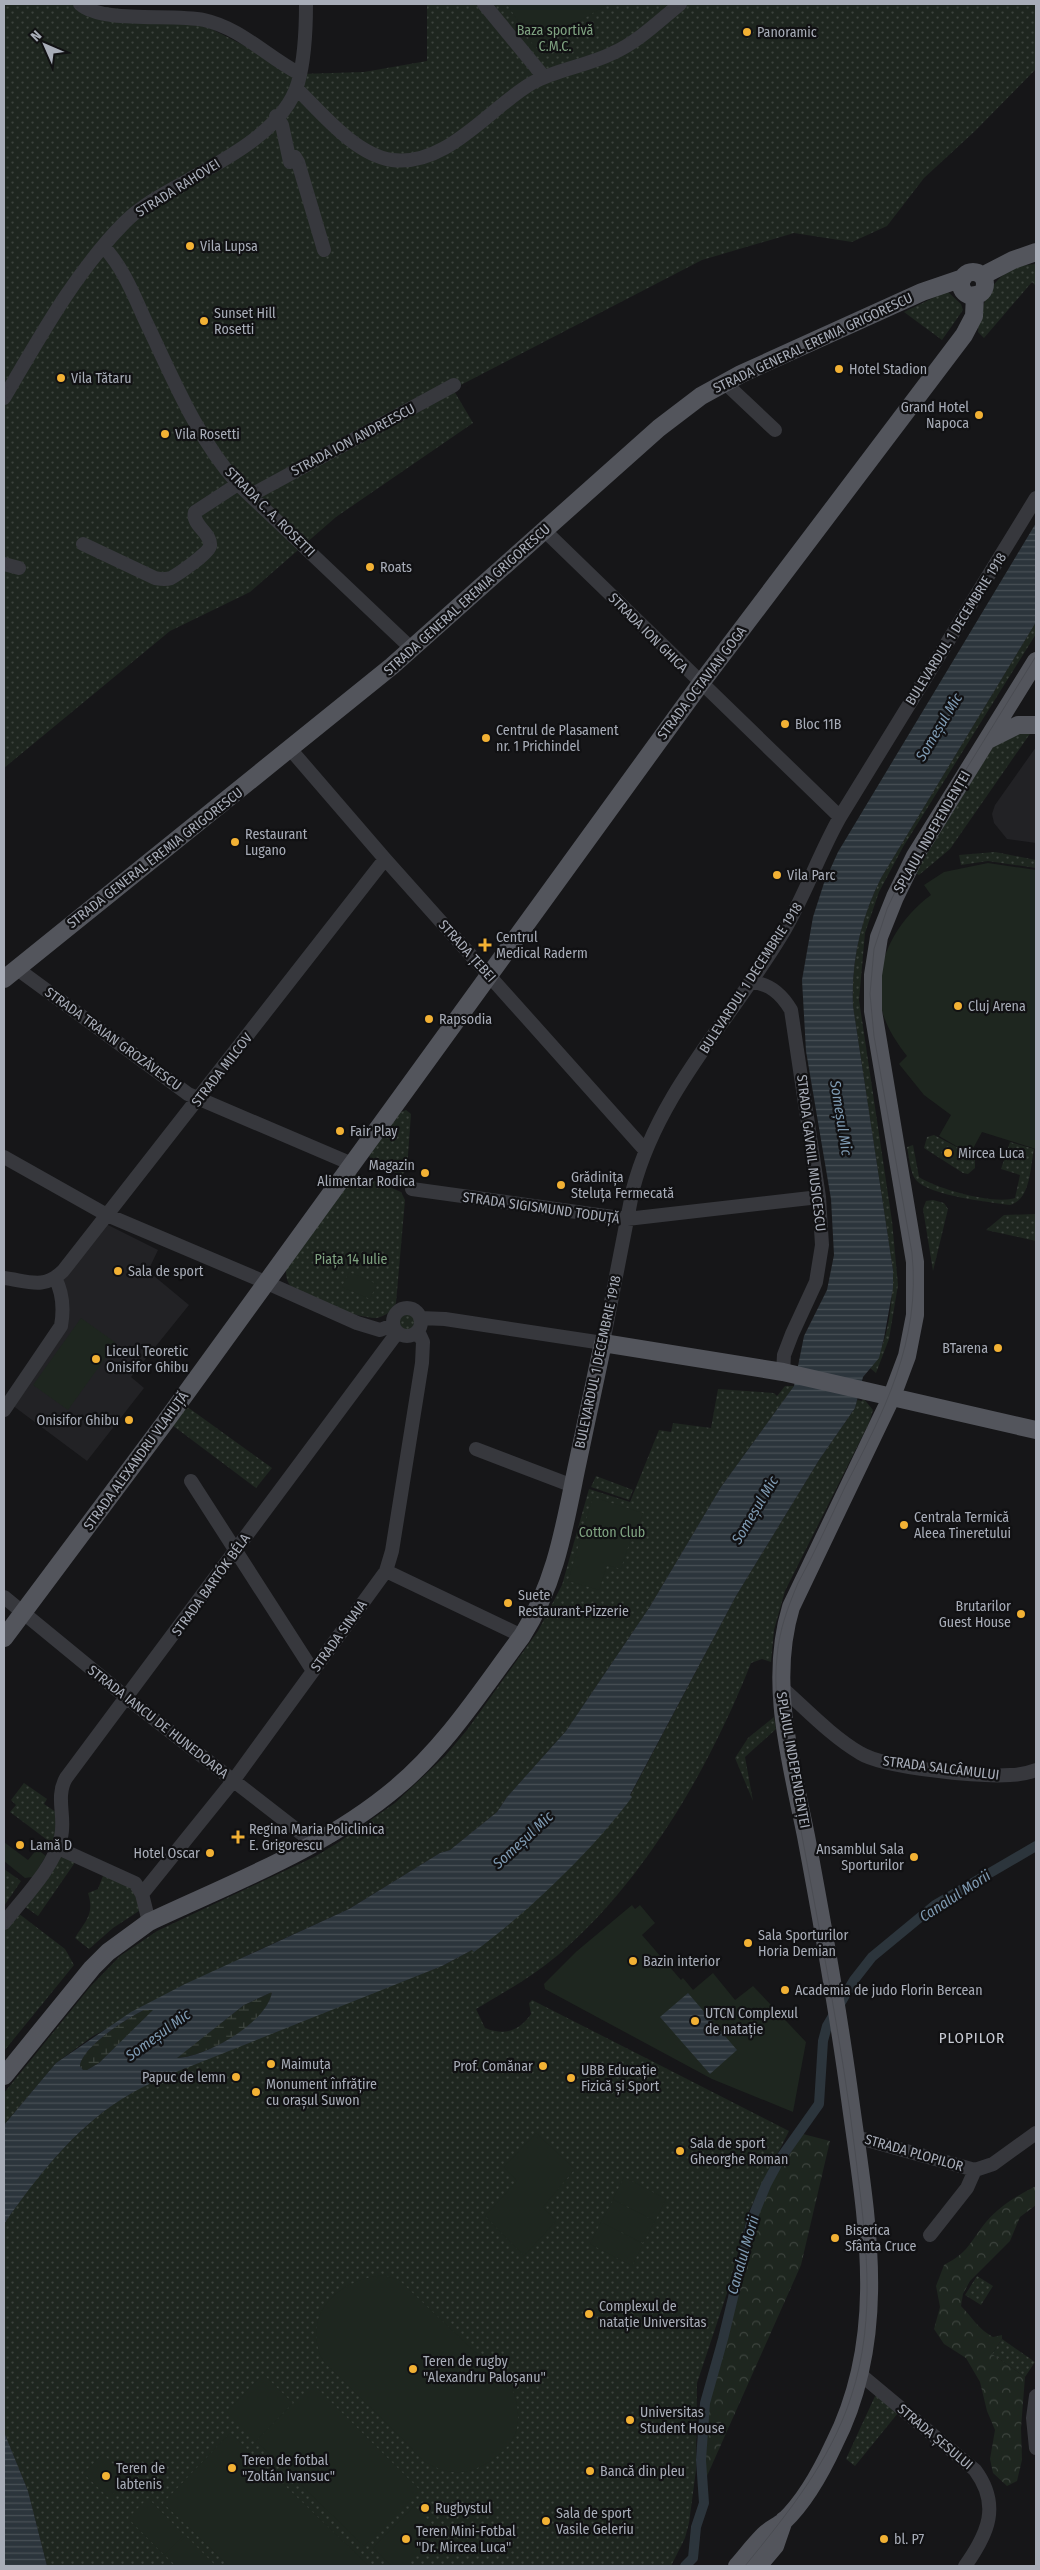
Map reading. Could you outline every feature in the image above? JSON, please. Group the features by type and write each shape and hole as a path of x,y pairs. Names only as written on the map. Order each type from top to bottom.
{"main road":[{"path":"982,276 1013,260 1036,252"},
{"path":"974,272 982,276 984,287 980,294 975,295 964,291 962,285 963,278 974,272"},
{"name":"STRADA GENERAL EREMIA GRIGORESCU","path":"10,974 291,750 412,649 660,428 688,406 724,382 891,305 963,278"},
{"name":"STRADA OCTAVIAN GOGA","path":"352,1164 701,683 964,335 974,316 975,295"},
{"name":"SPLAIUL INDEPENDENȚEI","path":"856,2137 840,2021 794,1776 780,1686 781,1656 791,1606 892,1396 909,1348 917,1288 907,1263 896,1200 899,1166 873,1011 873,975 877,948 886,917 906,874 1036,661"},
{"path":"1003,714 1022,712 1036,721"},
{"path":"1003,714 1018,725"},
{"path":"988,740 1018,725 1036,725"},
{"path":"265,1282 352,1164"},
{"name":"STRADA ALEXANDRU VLAHUȚĂ","path":"4,1638 158,1431 265,1282"},
{"path":"603,1343 789,1373 863,1388 1036,1430"},
{"name":"BULEVARDUL 1 DECEMBRIE 1918","path":"4,2076 92,1968 108,1952 149,1922 314,1844 375,1804 424,1762 459,1721 522,1636 541,1604 556,1564 603,1343"},
{"name":"STRADA PLOPILOR","path":"738,2566 765,2534 784,2520 810,2485 835,2443 851,2404 860,2374 869,2324 871,2286 856,2137"},
{"name":"STRADA PLOPILOR","path":"758,2566 777,2542 784,2520"}],"street":[{"path":"80,4 103,13 188,17 206,20 246,38 300,74"},
{"name":"STRADA RAHOVEI","path":"4,398 80,276 103,246 144,206 247,145 276,116 296,88 300,74 306,4"},
{"path":"484,4 544,77"},
{"path":"296,88 353,141 379,156 401,160 418,158 441,149 529,85 544,77 614,53 635,41 680,4"},
{"path":"276,116 282,125 294,175"},
{"path":"289,155 295,157 298,162 324,250"},
{"name":"STRADA C. A. ROSETTI","path":"103,246 110,254 133,294 200,431 213,453 238,484 412,649"},
{"path":"724,382 775,430"},
{"name":"STRADA ION ANDREESCU","path":"251,495 454,385"},
{"path":"83,544 155,578 163,580 171,577 204,555 210,546 209,540 195,520 195,512 238,484"},
{"name":"BULEVARDUL 1 DECEMBRIE 1918","path":"603,1343 638,1169 662,1115 774,948 796,911 840,817 1036,498"},
{"name":"STRADA ION GHICA","path":"545,531 840,817"},
{"path":"4,564 19,568"},
{"name":"STRADA ȚEBEI","path":"291,750 385,859 646,1150"},
{"name":"STRADA MILCOV","path":"55,1278 199,1100 385,859"},
{"name":"STRADA TRAIAN GROZĂVESCU","path":"10,974 199,1100 352,1164"},
{"name":"STRADA GAVRIIL MUSICESCU","path":"750,982 762,983 773,988 784,999 791,1010 819,1197 822,1245 819,1270 787,1348 789,1373"},
{"path":"4,1157 106,1215 357,1323 380,1330 395,1329 410,1336 419,1324 444,1319 603,1343"},
{"name":"STRADA SIGISMUND TODUȚĂ","path":"412,1189 627,1220 819,1197"},
{"path":"4,1278 38,1283 48,1282 55,1278 61,1289 63,1313 61,1326 4,1410"},
{"path":"395,1329 396,1312 403,1308 416,1311 419,1324"},
{"name":"STRADA SINAIA","path":"142,1894 233,1781 386,1570 392,1551 422,1363 423,1342 419,1324"},
{"name":"STRADA BARTÓK BÉLA","path":"58,1848 64,1816 60,1801 62,1785 237,1550 395,1329"},
{"path":"476,1449 573,1486"},
{"path":"191,1481 313,1671"},
{"path":"386,1570 522,1636"},
{"name":"STRADA IANCU DE HUNEDOARA","path":"4,1597 127,1698 314,1844"},
{"name":"STRADA SALCÂMULUI","path":"780,1686 853,1748 875,1760 922,1768 999,1775 1021,1774 1036,1770"},
{"path":"4,1923 50,1863 58,1848 134,1883 142,1894 149,1922"},
{"name":"STRADA PLOPILOR","path":"856,2137 974,2170 993,2164 1036,2133"},
{"path":"930,2235 967,2188 974,2170"},
{"name":"STRADA ȘESULUI","path":"860,2374 975,2470 984,2482 990,2510 986,2528 979,2547 965,2566"},
{"path":"1036,2396 1033,2418 1036,2448"}],"shaded area":[{"path":"1036,747 1036,843 1007,839 994,823 992,814 995,805"},
{"name":"Liceul Teoretic Onisifor Ghibu","path":"104,1223 158,1250 148,1271 189,1305 131,1377 144,1388 87,1461 12,1405 60,1339 59,1280"}],"green space":[{"name":"Baza sportivă C.M.C.","path":"4,4 80,4 188,17 300,74 364,72 427,61 427,4 1036,4 1036,69 975,131 924,178 887,226 852,242 794,233 702,260 453,389 473,423 336,517 250,592 170,631 4,768"},
{"path":"507,4 608,4 535,48"},
{"path":"1036,264 1036,286 1032,282 984,338 978,332 980,319 987,296 993,286 1010,271 1022,266"},
{"path":"947,291 961,304 963,310 942,340 904,312"},
{"path":"1036,622 1036,634 903,847 879,892 865,933 859,1000 892,1221 898,1285 889,1339 876,1373 870,1368 877,1358 886,1334 891,1308 893,1270 853,1006 854,972 859,940 868,908 881,878"},
{"path":"1034,728 950,849 919,875 917,874 915,872 993,747 1000,739"},
{"path":"995,852 1036,860 1036,868 988,861 961,865 959,855"},
{"name":"Cluj Arena","path":"988,863 1036,870 1036,1149 982,1132 970,1154 939,1136 951,1115 924,1095 899,1064 907,1056 886,1023 881,1009 879,986 881,970 891,941 919,904 931,895 924,885 944,872"},
{"path":"406,1110 411,1114 407,1169 403,1174 399,1175 370,1158 369,1155 401,1112"},
{"path":"934,1135 970,1154 975,1160 975,1168 968,1174 963,1173 924,1148 927,1137"},
{"path":"1010,1142 1034,1149 1026,1190 1017,1202 1010,1205 946,1194 923,1186 912,1173 907,1147 913,1145 919,1177 927,1182 966,1195 1006,1200 1015,1198 1020,1175 1001,1169"},
{"name":"Piața 14 Iulie","path":"359,1174 401,1192 405,1200 396,1303 388,1313 376,1318 356,1315 316,1302 295,1290 289,1284 286,1276 286,1269 353,1175"},
{"path":"933,1200 944,1203 948,1209 933,1271 923,1209 926,1201"},
{"path":"1036,1214 1036,1241 986,1230 1004,1215"},
{"path":"349,1272 377,1284 370,1299 342,1287"},
{"path":"407,1310 415,1313 418,1321 415,1329 407,1332 399,1329 396,1321 399,1313"},
{"path":"81,1318 116,1343 68,1410 33,1385"},
{"name":"Cotton Club","path":"785,1386 794,1386 721,1487 649,1608 566,1731 507,1797 497,1812 450,1850 440,1853 349,1909 250,1954 93,2036 56,2063 4,2125 4,2093 90,1987 120,1956 157,1931 314,1857 339,1842 395,1803 445,1756 467,1730 538,1631 562,1585 589,1489 630,1502 659,1430 671,1432 673,1423 711,1428 718,1389 774,1393 777,1396"},
{"path":"863,1398 873,1410 869,1423 785,1591 774,1630 771,1662 762,1659 751,1663 716,1742 695,1782 671,1821 619,1893 589,1926 539,1970 476,2009 485,2028 505,2032 516,2028 526,2020 531,2014 529,2003 532,2000 789,2131 749,2211 728,2290 697,2383 696,2470 689,2523 685,2538 671,2566 47,2566 28,2491 4,2432 4,2224 56,2156 86,2126 120,2100 152,2082 186,2067 442,1966 485,1943 544,1892 623,1809 736,1596 819,1460 855,1408 857,1400 862,1401"},
{"path":"186,1406 272,1468 256,1488 172,1425"},
{"path":"596,1476 633,1490 629,1500 591,1487"},
{"name":"Cotton Club","path":"593,1497 643,1513 634,1539 631,1538 621,1569 607,1565 599,1590 568,1581"},
{"path":"774,1717 776,1729 745,1757 753,1801 735,1758 748,1738"},
{"path":"24,1783 47,1799 44,1804 56,1812 59,1808 54,1845 10,1812 16,1805 11,1800"},
{"path":"4,1842 28,1860 37,1849 46,1856 33,1877 25,1878 4,1861"},
{"path":"60,1854 76,1861 38,1916 24,1906"},
{"path":"4,1869 21,1881 4,1906"},
{"path":"104,1873 132,1885 142,1909 113,1928 89,1949 75,1938 90,1912 88,1893 98,1889"},
{"name":"UTCN Complexul de natație","path":"632,1905 635,1909 640,1905 655,1923 642,1935 681,1980 683,1978 693,1990 713,1973 735,2000 753,1986 806,2042 793,2112 712,2079 545,1989 544,1984 577,1951"},
{"path":"18,1913 65,1949 74,1965 4,2051 4,1923"},
{"path":"272,1992 268,2004 259,2016 233,2037 203,2052 176,2058 244,2005"},
{"path":"144,2010 154,2010 99,2063 87,2070 83,2070 80,2066 88,2050 117,2026"},
{"path":"536,2133 575,2169 543,2207 556,2221 524,2256 485,2216 517,2181 504,2167"},
{"path":"803,2134 830,2141 801,2265 707,2476 705,2473 707,2404 754,2220 768,2186"},
{"path":"624,2177 666,2199 655,2221 613,2199"},
{"path":"1036,2186 1036,2205 1020,2217 1010,2241 970,2281 963,2294 961,2306 979,2327 988,2334 993,2337 1002,2335 1002,2339 992,2354 1025,2377 1021,2428 1022,2460 1017,2481 1007,2486 993,2473 990,2459 995,2430 987,2411 980,2382 966,2358 944,2344 934,2329 940,2307 936,2286 944,2265 964,2251 991,2216 1010,2201"},
{"path":"613,2200 655,2221 643,2243 601,2222"},
{"path":"601,2222 643,2244 632,2266 590,2244"},
{"name":"Teren de rugby \"Alexandru Paloșanu\"","path":"383,2275 399,2280 511,2386 518,2410 515,2435 505,2449 481,2466 466,2472 452,2472 439,2469 427,2463 320,2356 316,2336 318,2321 323,2309 331,2298 342,2289 354,2283"},
{"path":"977,2276 993,2286 981,2305 965,2295"},
{"path":"1002,2339 1035,2362 1025,2377 992,2354"},
{"path":"263,2374 293,2403 256,2441 227,2412"},
{"path":"315,2386 420,2490 364,2546 258,2443"},
{"path":"876,2394 898,2413 855,2466 846,2459"},
{"name":"Teren de fotbal \"Zoltán Ivansuc\"","path":"230,2433 369,2566 229,2566 163,2503"},
{"name":"Teren de labtenis","path":"103,2454 128,2479 109,2498 83,2473"},
{"path":"148,2498 184,2535 164,2555 128,2518"},
{"name":"Teren Mini-Fotbal \"Dr. Mircea Luca\"","path":"414,2506 438,2530 402,2566 392,2566 373,2548"},
{"path":"186,2536 216,2566 176,2566 166,2556"}],"water":[{"name":"Someșul Mic","path":"1036,523 1036,622 881,878 868,908 859,940 854,972 853,1006 893,1270 893,1288 879,1358 863,1377 855,1408 819,1460 736,1596 630,1795 632,1797 599,1838 558,1880 494,1937 474,1952 472,1950 442,1966 166,2076 122,2099 104,2111 72,2140 29,2189 4,2224 4,2125 56,2063 131,2012 185,1984 349,1909 440,1853 450,1850 497,1812 507,1797 566,1731 649,1608 721,1487 794,1386 804,1336 827,1290 834,1255 831,1199 806,1051 802,980 813,917 824,883 838,852","holes":["272,1992 268,2004 259,2015 233,2036 203,2052 177,2058 244,2005","144,2010 153,2010 99,2063 87,2070 83,2070 80,2066 88,2050 117,2026"]},
{"path":"688,1993 737,2050 710,2074 660,2017"},
{"path":"4,2432 28,2491 47,2566 4,2566"}],"waterway":[{"name":"Canalul Morii","path":"685,2566 693,2558 696,2527 704,2503 701,2460 705,2403 723,2339 752,2219 766,2185 780,2159 819,2104 823,2041 827,2026 854,1980 872,1957 935,1905 1036,1846"}],"tram line":[{"path":"745,2566 806,2486 831,2444 842,2421 851,2397 859,2366 867,2305 865,2244 850,2110 823,1947 782,1741 776,1677 777,1657 784,1619 798,1583 886,1403 905,1346 911,1316 913,1285 912,1253 874,1036 870,994 874,949 887,909 909,862 1036,656"}],"place":[{"name":"Panoramic","path":"747,32"},
{"name":"Vila Lupsa","path":"190,246"},
{"name":"Sunset Hill Rosetti","path":"204,321"},
{"name":"Hotel Stadion","path":"839,369"},
{"name":"Vila Tătaru","path":"61,378"},
{"name":"Grand Hotel Napoca","path":"979,415"},
{"name":"Vila Rosetti","path":"165,434"},
{"name":"Roats","path":"370,567"},
{"name":"Bloc 11B","path":"785,724"},
{"name":"Centrul de Plasament nr. 1 Prichindel","path":"486,738"},
{"name":"Restaurant Lugano","path":"235,842"},
{"name":"Vila Parc","path":"777,875"},
{"name":"Centrul Medical Raderm","path":"485,945"},
{"name":"Cluj Arena","path":"958,1006"},
{"name":"Rapsodia","path":"429,1019"},
{"name":"Fair Play","path":"340,1131"},
{"name":"Mircea Luca","path":"948,1153"},
{"name":"Magazin Alimentar Rodica","path":"425,1173"},
{"name":"Grădinița Steluța Fermecată","path":"561,1185"},
{"name":"Sala de sport","path":"118,1271"},
{"name":"BTarena","path":"998,1348"},
{"name":"Liceul Teoretic Onisifor Ghibu","path":"96,1359"},
{"name":"Onisifor Ghibu","path":"129,1420"},
{"name":"Centrala Termică Aleea Tineretului","path":"904,1525"},
{"name":"Suete Restaurant-Pizzerie","path":"508,1603"},
{"name":"Brutarilor Guest House","path":"1021,1614"},
{"name":"Regina Maria Policlinica E. Grigorescu","path":"238,1837"},
{"name":"Lamă D","path":"20,1845"},
{"name":"Hotel Oscar","path":"210,1853"},
{"name":"Ansamblul Sala Sporturilor","path":"914,1857"},
{"name":"Sala Sporturilor Horia Demian","path":"748,1943"},
{"name":"Bazin interior","path":"633,1961"},
{"name":"Academia de judo Florin Bercean","path":"785,1990"},
{"name":"UTCN Complexul de natație","path":"695,2021"},
{"name":"Maimuța","path":"271,2064"},
{"name":"Prof. Comănar","path":"543,2066"},
{"name":"Papuc de lemn","path":"236,2077"},
{"name":"UBB Educație Fizică și Sport","path":"571,2078"},
{"name":"Monument înfrățire cu orașul Suwon","path":"256,2092"},
{"name":"Sala de sport Gheorghe Roman","path":"680,2151"},
{"name":"Biserica Sfânta Cruce","path":"835,2238"},
{"name":"Complexul de natație Universitas","path":"589,2314"},
{"name":"Teren de rugby \"Alexandru Paloșanu\"","path":"413,2369"},
{"name":"Universitas Student House","path":"630,2420"},
{"name":"Teren de fotbal \"Zoltán Ivansuc\"","path":"232,2468"},
{"name":"Bancă din pleu","path":"590,2471"},
{"name":"Teren de labtenis","path":"106,2476"},
{"name":"Rugbystul","path":"425,2508"},
{"name":"Sala de sport Vasile Geleriu","path":"546,2521"},
{"name":"Teren Mini-Fotbal \"Dr. Mircea Luca\"","path":"406,2539"},
{"name":"bl. P7","path":"884,2539"}],"district":[{"name":"PLOPILOR","path":"972,2038"}]}
